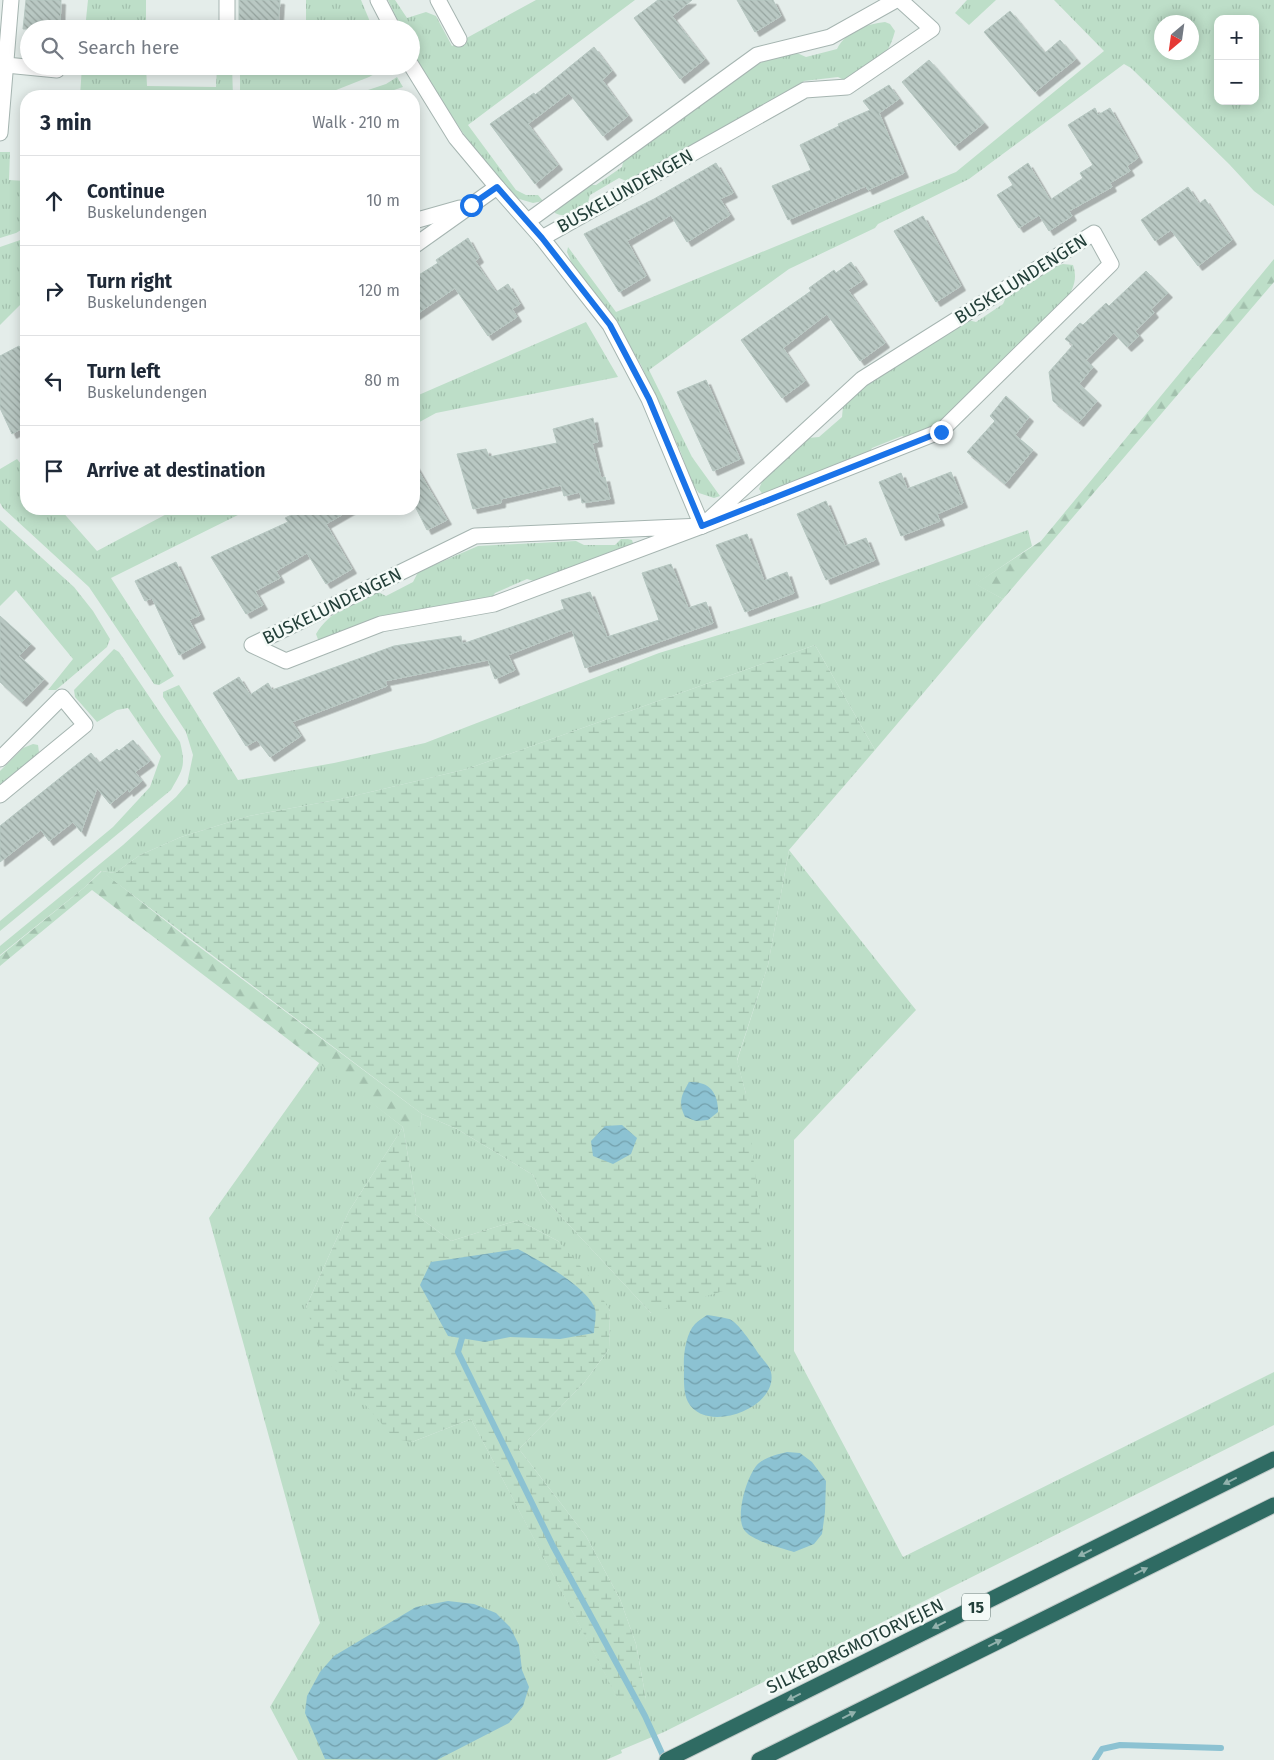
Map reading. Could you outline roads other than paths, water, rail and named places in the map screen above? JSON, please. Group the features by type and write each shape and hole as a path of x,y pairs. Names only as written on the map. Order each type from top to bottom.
{"highway":[{"name":"SILKEBORGMOTORVEJEN","path":"672,1757 1274,1459"},
{"name":"15","path":"758,1760 1274,1505"}],"street":[{"path":"0,133 12,0"},
{"path":"227,0 227,20"},
{"path":"378,0 388,20"},
{"path":"438,0 459,39"},
{"name":"BUSKELUNDENGEN","path":"528,221 758,55 830,37 896,0"},
{"name":"BUSKELUNDENGEN","path":"542,238 805,90 848,87 932,30 900,0"},
{"path":"6,65 20,66"},
{"name":"BUSKELUNDENGEN","path":"417,75 456,138 542,238 610,325 649,399 702,526"},
{"path":"420,242 497,187"},
{"path":"420,219 471,205"},
{"name":"BUSKELUNDENGEN","path":"702,526 475,536 252,645 286,662 381,624 494,604 702,526 941,432 1111,264 1094,233 862,379 702,526"},
{"path":"0,759 62,697 85,725 0,795"}],"water":[{"path":"689,1082 702,1083 714,1093 718,1112 708,1120 696,1121 685,1117 681,1099"},
{"path":"622,1125 637,1138 631,1154 613,1164 593,1156 591,1141 605,1126"},
{"path":"518,1249 561,1275 583,1292 595,1309 594,1333 560,1339 510,1337 485,1342 448,1336 420,1285 431,1262"},
{"path":"707,1315 726,1318 737,1324 768,1365 771,1372 770,1385 764,1397 753,1406 739,1413 724,1417 710,1416 697,1412 686,1398 684,1357 689,1333 696,1323"},
{"path":"787,1452 800,1453 812,1462 826,1481 822,1534 814,1544 794,1552 768,1544 749,1535 742,1525 741,1517 743,1496 755,1468 765,1459"},
{"path":"448,1601 474,1604 496,1613 510,1627 519,1645 522,1670 529,1687 523,1706 509,1723 437,1760 325,1759 305,1713 307,1696 320,1672 334,1656 416,1607"}],"waterway":[{"path":"462,1338 458,1352 553,1546 645,1716 665,1760"},
{"path":"1095,1760 1102,1749 1120,1745 1221,1748"}]}
